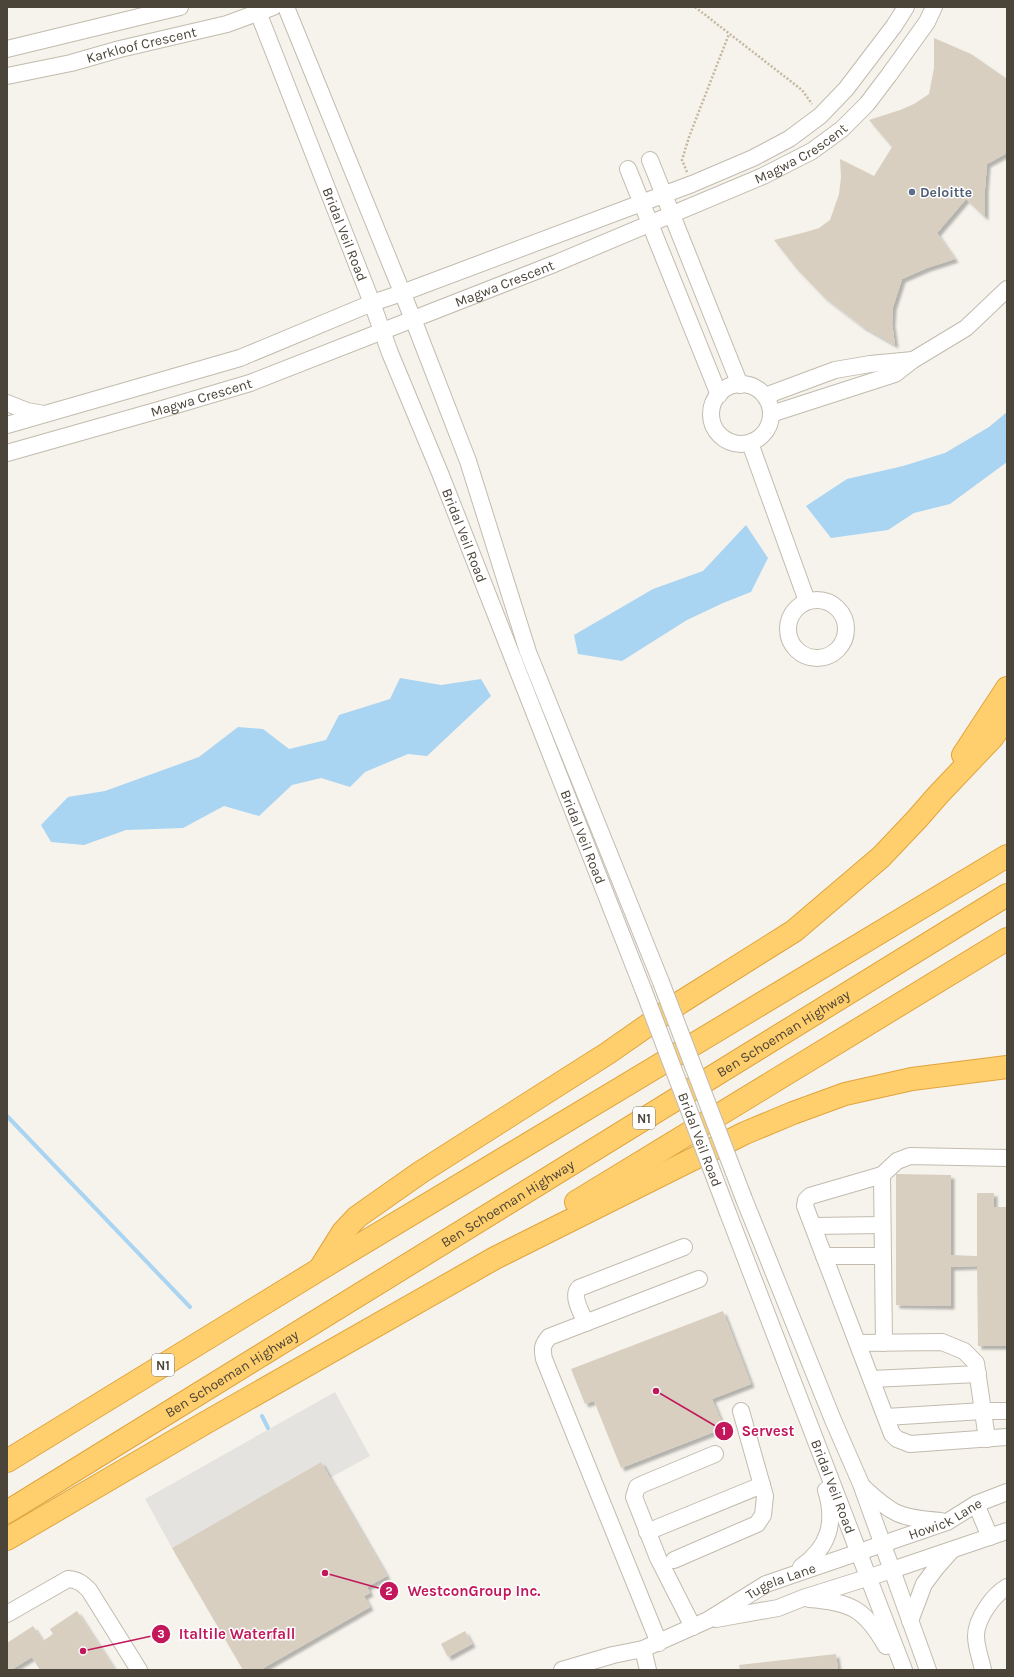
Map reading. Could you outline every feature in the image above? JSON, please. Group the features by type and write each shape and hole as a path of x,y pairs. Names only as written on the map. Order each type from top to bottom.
{"highway":[{"path":"938,796 973,738 1007,688"},
{"path":"320,1269 343,1232 357,1217 421,1172 608,1053 681,1002 794,931 881,857 992,738 1007,717"},
{"name":"N1","path":"7,1462 320,1269 1007,856"},
{"name":"Ben Schoeman Highway","path":"7,1512 1007,895"},
{"path":"427,1295 664,1147 1007,939"},
{"path":"7,1539 427,1295 495,1258 540,1237 616,1196 745,1133 845,1094 912,1079 1007,1067"}],"street":[{"name":"Karkloof Crescent","path":"7,49 180,7"},
{"name":"Karkloof Crescent","path":"7,76 71,63 120,49 227,24 257,10 273,7"},
{"name":"Bridal Veil Road","path":"286,7 413,319 468,461 528,652 661,982 744,1199 830,1413 861,1484 928,1670"},
{"name":"Magwa Crescent","path":"7,425 240,358 372,303 692,184 754,158 789,139 820,116 846,89 894,26 906,7"},
{"name":"Magwa Crescent","path":"7,453 159,410 250,382 554,264 763,176 812,151 842,129 867,104 889,75 927,22 934,7"},
{"name":"Bridal Veil Road","path":"257,10 643,989 788,1372 904,1670"},
{"path":"650,160 740,385"},
{"path":"628,169 719,395"},
{"path":"771,414 890,376 904,368 913,360 966,328 1007,289"},
{"path":"765,396 835,370 913,360"},
{"path":"731,386 749,386 758,390 765,396 771,414 770,423 766,432 750,443 740,444 730,442 721,436 715,428 712,419 712,409 719,395 722,391 731,386"},
{"path":"7,403 27,411 45,415"},
{"path":"750,443 807,601"},
{"path":"1007,1158 910,1156 897,1161 882,1175 810,1196 806,1200 805,1206 892,1434 910,1444 1007,1437"},
{"path":"882,1175 884,1343"},
{"path":"813,1226 882,1225"},
{"path":"586,1323 576,1296 577,1290 583,1286 684,1247"},
{"path":"824,1256 883,1256"},
{"path":"659,1643 542,1350 543,1344 548,1337 699,1280"},
{"path":"858,1343 942,1342 964,1351 976,1363 987,1439"},
{"path":"788,1372 829,1500 831,1517 825,1542 818,1553 810,1561 790,1575"},
{"path":"872,1379 978,1374"},
{"path":"674,1560 758,1524 763,1514 765,1496 741,1411"},
{"path":"886,1416 1007,1411"},
{"path":"693,1627 658,1558 634,1497 637,1487 715,1454"},
{"path":"861,1484 880,1503 900,1516 947,1522"},
{"path":"648,1532 762,1485"},
{"name":"Howick Lane","path":"858,1552 947,1522 976,1504 1007,1492"},
{"path":"976,1504 990,1537"},
{"name":"Howick Lane","path":"868,1577 1007,1531"},
{"path":"910,1621 924,1584 936,1568 954,1549"},
{"name":"Tugela Lane","path":"562,1670 613,1655 644,1649 708,1620 766,1584 858,1552"},
{"name":"Tugela Lane","path":"708,1620 778,1608 803,1598 868,1577"},
{"path":"7,1614 68,1579 76,1579 89,1590 139,1670"},
{"path":"983,1670 976,1636 979,1624 984,1612 996,1594 1007,1587"},
{"path":"803,1598 841,1603 860,1611 876,1629 900,1670"},
{"path":"644,1649 648,1670"}],"path":[{"path":"694,7 802,90 820,116"},
{"path":"692,184 682,160 689,137 729,34"}],"shaded area":[{"path":"335,1392 370,1456 330,1478 321,1462 172,1548 145,1499"}],"water":[{"path":"1007,412 1007,462 950,504 914,513 888,530 831,538 806,506 847,479 903,466 945,453 989,427"},
{"path":"746,525 768,558 751,592 687,620 622,661 578,654 574,635 653,589 703,571"},
{"path":"400,678 441,685 481,679 491,696 427,756 408,754 365,772 350,787 321,778 292,785 259,816 224,806 183,828 126,830 84,845 51,842 41,825 68,797 105,791 199,757 238,727 263,729 289,749 326,740 339,715 390,699"}],"building":[{"name":"Deloitte","path":"934,38 971,54 1007,79 1007,153 987,164 985,217 966,199 937,233 955,259 927,268 902,279 893,307 892,323 895,345 862,326 824,297 797,269 774,240 819,228 830,220 839,194 841,177 840,159 874,176 892,147 869,120 914,104 929,94 934,68"},
{"path":"896,1174 951,1175 951,1255 977,1256 977,1193 994,1193 994,1207 1007,1207 1007,1346 978,1346 977,1266 951,1267 951,1306 896,1305"},
{"path":"723,1311 751,1384 712,1399 724,1428 621,1468 594,1401 585,1404 571,1369"},
{"path":"321,1462 387,1576 367,1587 370,1593 364,1596 370,1607 260,1670 243,1670 172,1548"},
{"path":"77,1611 115,1670 40,1670 32,1657 11,1670 7,1670 7,1643 33,1626 43,1641 53,1634 50,1629"},
{"path":"465,1631 472,1644 448,1657 441,1644"},
{"path":"836,1654 838,1670 740,1670 739,1665"}],"waterway":[{"path":"7,1116 190,1307"},
{"path":"262,1416 268,1428"}],"place":[{"name":"Deloitte","path":"912,192"},
{"name":"Servest","path":"656,1391"},
{"name":"WestconGroup Inc.","path":"325,1573"},
{"name":"Italtile Waterfall","path":"83,1651"}]}
